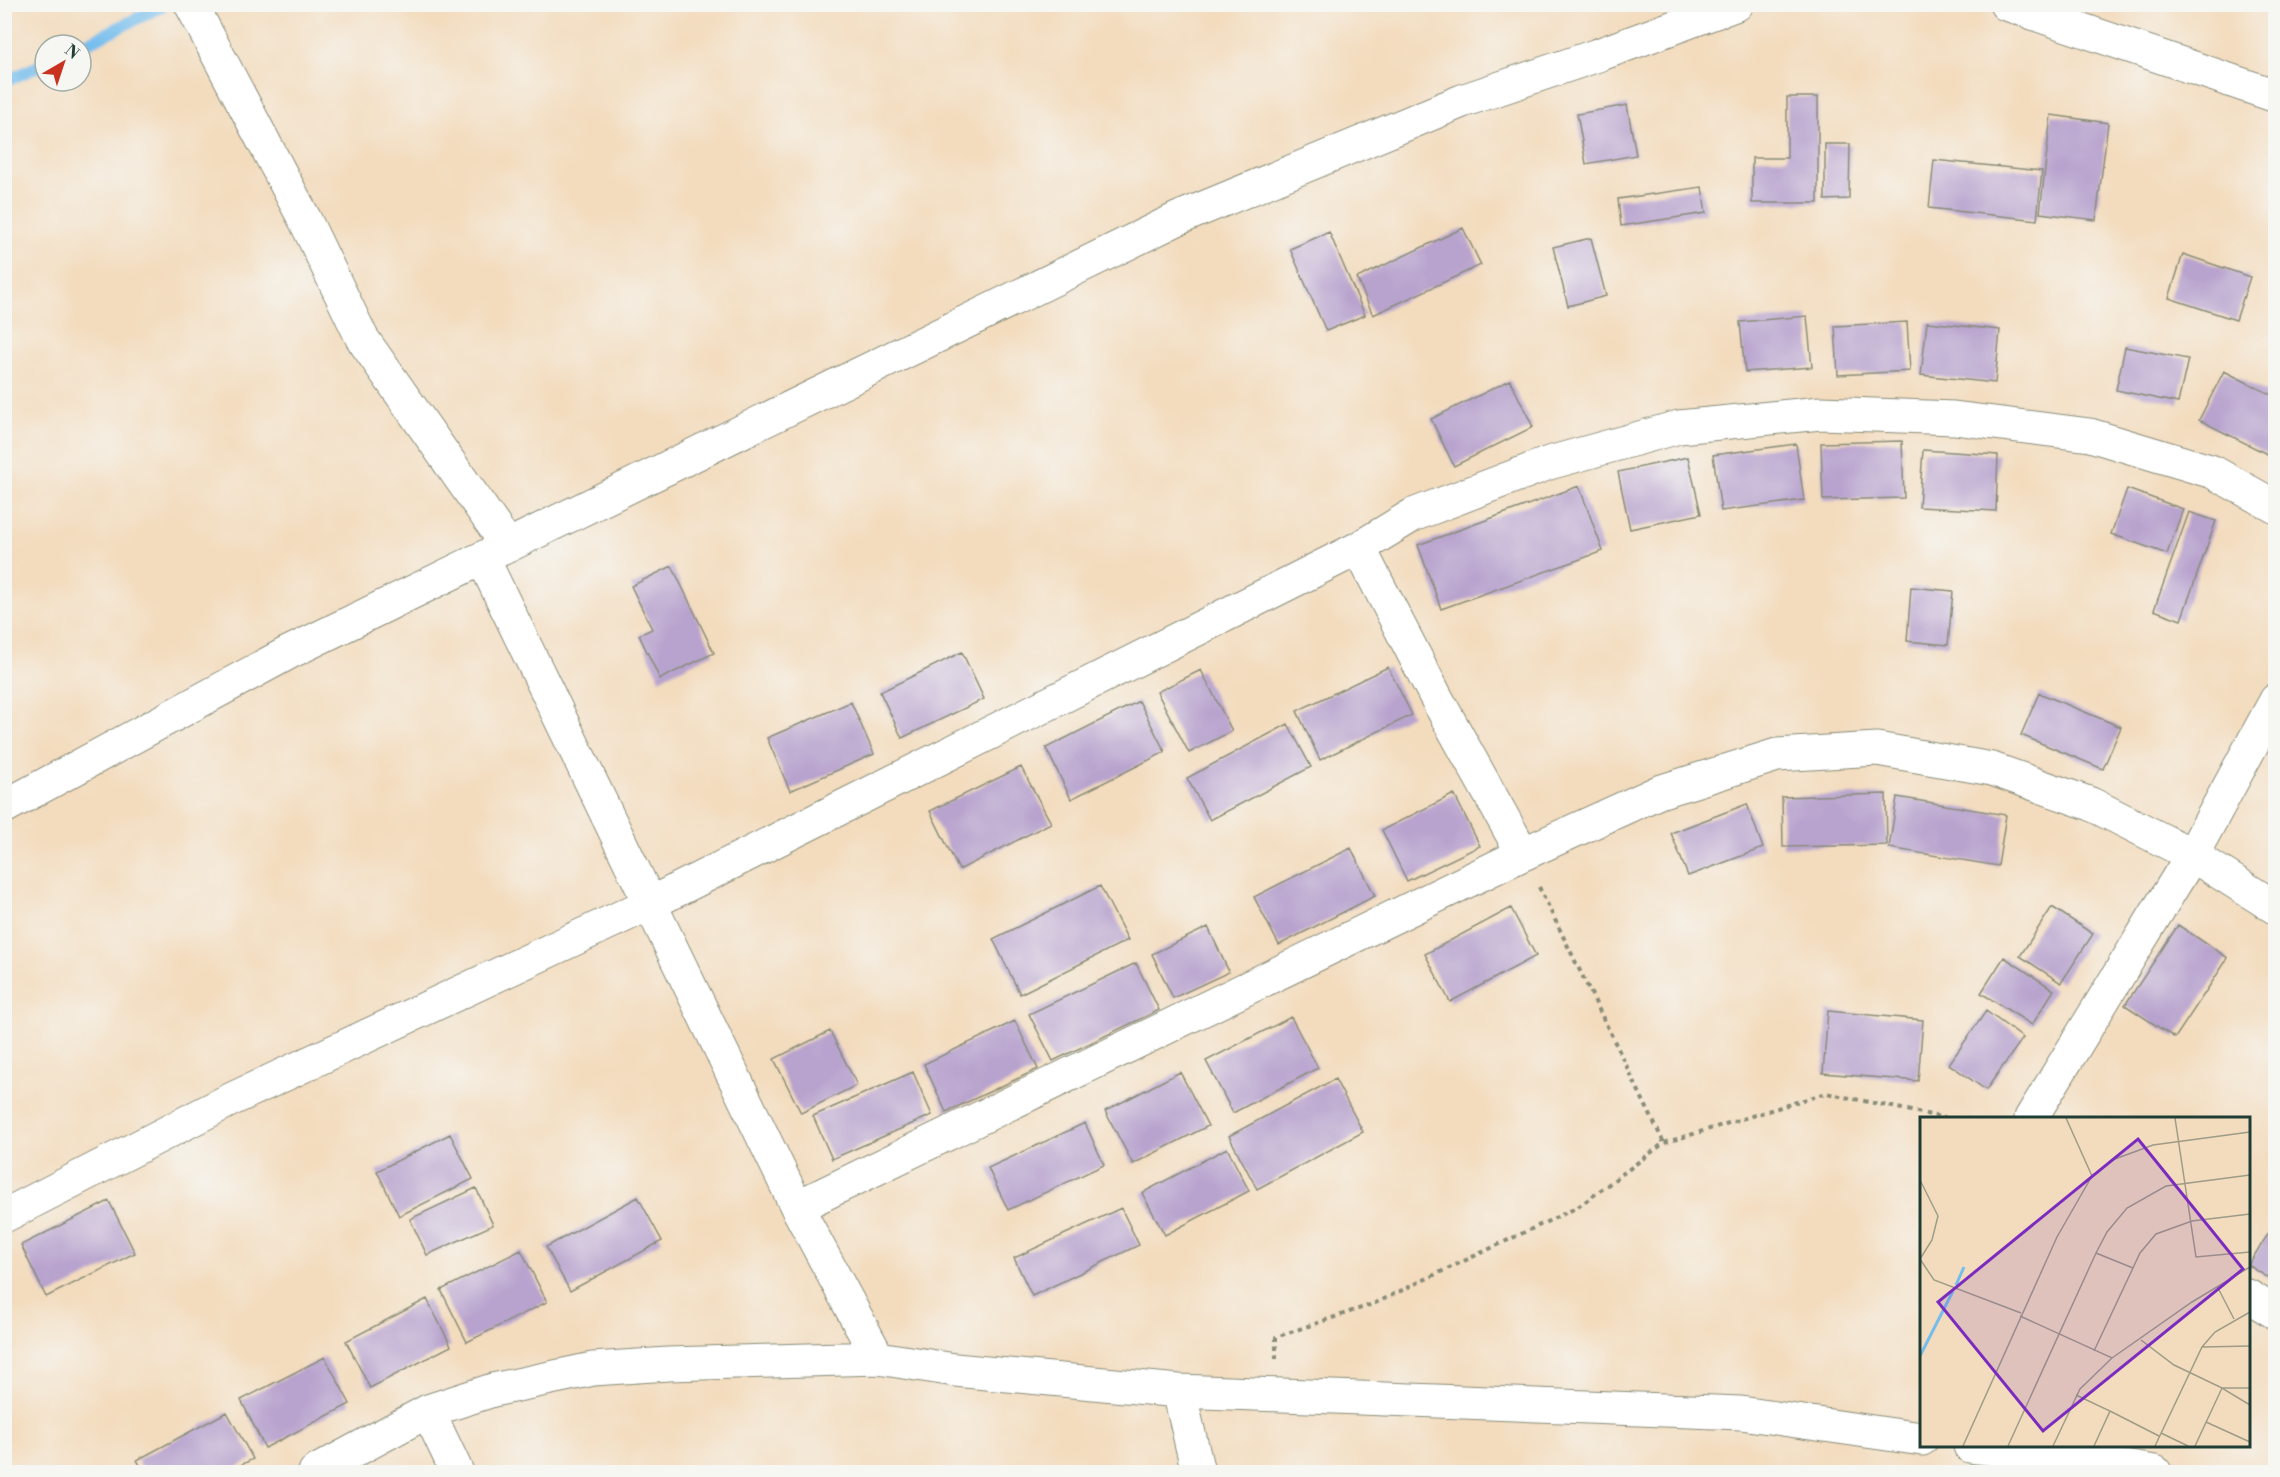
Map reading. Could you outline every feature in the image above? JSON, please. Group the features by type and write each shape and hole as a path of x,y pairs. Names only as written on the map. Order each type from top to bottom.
{"street":[{"path":"191,4 305,220 362,338 496,552 649,904 797,1207 878,1358"},
{"path":"4,807 288,653 1177,219 1462,101 1598,55 1737,4"},
{"path":"2006,4 2276,96"},
{"path":"4,1216 230,1100 649,904 1359,548 1413,515 1549,463 1679,428 1821,412 1954,418 2090,435 2213,472 2276,507"},
{"path":"1359,548 1437,699 1523,854"},
{"path":"2032,1117 2192,855 2276,700"},
{"path":"797,1207 1523,854 1659,792 1777,755 1877,749 1992,770 2091,804 2192,855 2276,908"},
{"path":"2250,1297 2276,1313"},
{"path":"315,1473 428,1411 493,1390 593,1369 668,1364 878,1358 955,1370 1179,1391 1741,1413 1920,1438"},
{"path":"1179,1391 1198,1473"},
{"path":"428,1411 457,1473"},
{"path":"1972,1447 2004,1461 2050,1455 2155,1473"}],"path":[{"path":"1523,854 1664,1143"},
{"path":"1276,1395 1276,1337 1373,1304 1578,1207 1664,1143 1826,1094 1935,1117"}],"building":[{"path":"1787,97 1818,97 1818,203 1752,203 1752,158 1787,158"},
{"path":"1627,105 1636,155 1586,164 1577,114"},
{"path":"2051,115 2108,123 2096,220 2040,213"},
{"path":"1825,144 1850,144 1849,199 1825,200"},
{"path":"1934,160 2042,171 2037,220 1929,208"},
{"path":"1702,187 1706,213 1621,226 1618,199"},
{"path":"1463,228 1481,265 1373,315 1357,278"},
{"path":"1329,232 1365,315 1326,331 1290,249"},
{"path":"1591,238 1606,296 1568,306 1553,247"},
{"path":"2183,254 2250,277 2236,320 2169,298"},
{"path":"1807,316 1812,367 1745,372 1740,322"},
{"path":"1907,322 1910,371 1838,375 1835,326"},
{"path":"1927,322 2000,330 1995,383 1921,375"},
{"path":"2125,347 2188,359 2178,403 2116,390"},
{"path":"2224,371 2276,397 2276,437 2267,454 2199,420"},
{"path":"1510,380 1533,427 1454,466 1431,419"},
{"path":"1902,441 1904,498 1823,500 1821,443"},
{"path":"1796,444 1804,500 1721,511 1713,455"},
{"path":"1923,450 1998,455 1996,511 1919,507"},
{"path":"1688,457 1701,514 1630,529 1618,472"},
{"path":"1579,486 1603,551 1441,609 1418,545"},
{"path":"2127,489 2183,509 2167,554 2111,534"},
{"path":"2189,512 2216,521 2181,620 2154,610"},
{"path":"672,566 714,653 660,679 639,635 652,629 631,586"},
{"path":"1911,587 1953,591 1948,645 1907,641"},
{"path":"962,652 984,699 902,738 880,692"},
{"path":"1388,667 1412,715 1320,760 1297,711"},
{"path":"1201,670 1232,731 1189,753 1157,692"},
{"path":"2039,693 2121,727 2103,769 2021,735"},
{"path":"1139,701 1165,752 1071,799 1046,748"},
{"path":"851,702 874,754 790,791 767,738"},
{"path":"1288,724 1311,767 1210,820 1187,778"},
{"path":"1021,767 1051,823 959,870 930,811"},
{"path":"1454,794 1480,846 1407,881 1382,830"},
{"path":"1886,794 1887,845 1783,847 1782,797"},
{"path":"1897,797 2006,815 1998,866 1889,848"},
{"path":"1747,804 1763,848 1688,876 1671,833"},
{"path":"1351,848 1375,896 1279,945 1254,897"},
{"path":"1100,886 1128,940 1020,994 993,939"},
{"path":"2052,907 2093,934 2061,983 2020,956"},
{"path":"1511,908 1536,956 1450,1002 1425,954"},
{"path":"2178,925 2228,958 2175,1038 2125,1005"},
{"path":"1208,927 1229,972 1173,998 1152,954"},
{"path":"2004,957 2054,990 2032,1025 1981,993"},
{"path":"1136,963 1159,1010 1053,1061 1029,1014"},
{"path":"1828,1011 1923,1020 1918,1081 1823,1073"},
{"path":"1986,1011 2023,1038 1986,1090 1949,1064"},
{"path":"1291,1017 1318,1068 1233,1113 1206,1061"},
{"path":"1015,1021 1038,1069 946,1112 924,1064"},
{"path":"830,1031 857,1085 801,1113 774,1059"},
{"path":"913,1072 932,1115 832,1159 813,1116"},
{"path":"1180,1072 1208,1126 1133,1164 1105,1111"},
{"path":"1335,1079 1363,1132 1257,1189 1229,1136"},
{"path":"1085,1123 1104,1165 1008,1210 988,1168"},
{"path":"450,1134 473,1179 399,1216 377,1171"},
{"path":"1227,1148 1249,1191 1165,1235 1142,1193"},
{"path":"476,1188 493,1225 427,1255 410,1219"},
{"path":"638,1197 662,1241 570,1291 546,1247"},
{"path":"109,1201 135,1253 46,1297 21,1245"},
{"path":"1121,1208 1139,1245 1032,1296 1014,1258"},
{"path":"2276,1222 2276,1283 2250,1266 2250,1262"},
{"path":"521,1250 547,1302 467,1342 441,1290"},
{"path":"427,1299 451,1346 370,1388 346,1341"},
{"path":"325,1357 350,1404 265,1448 241,1400"},
{"path":"227,1412 253,1459 227,1472 144,1472 137,1460"}],"waterway":[{"path":"93,40 161,7"},
{"path":"4,82 33,69"}]}
